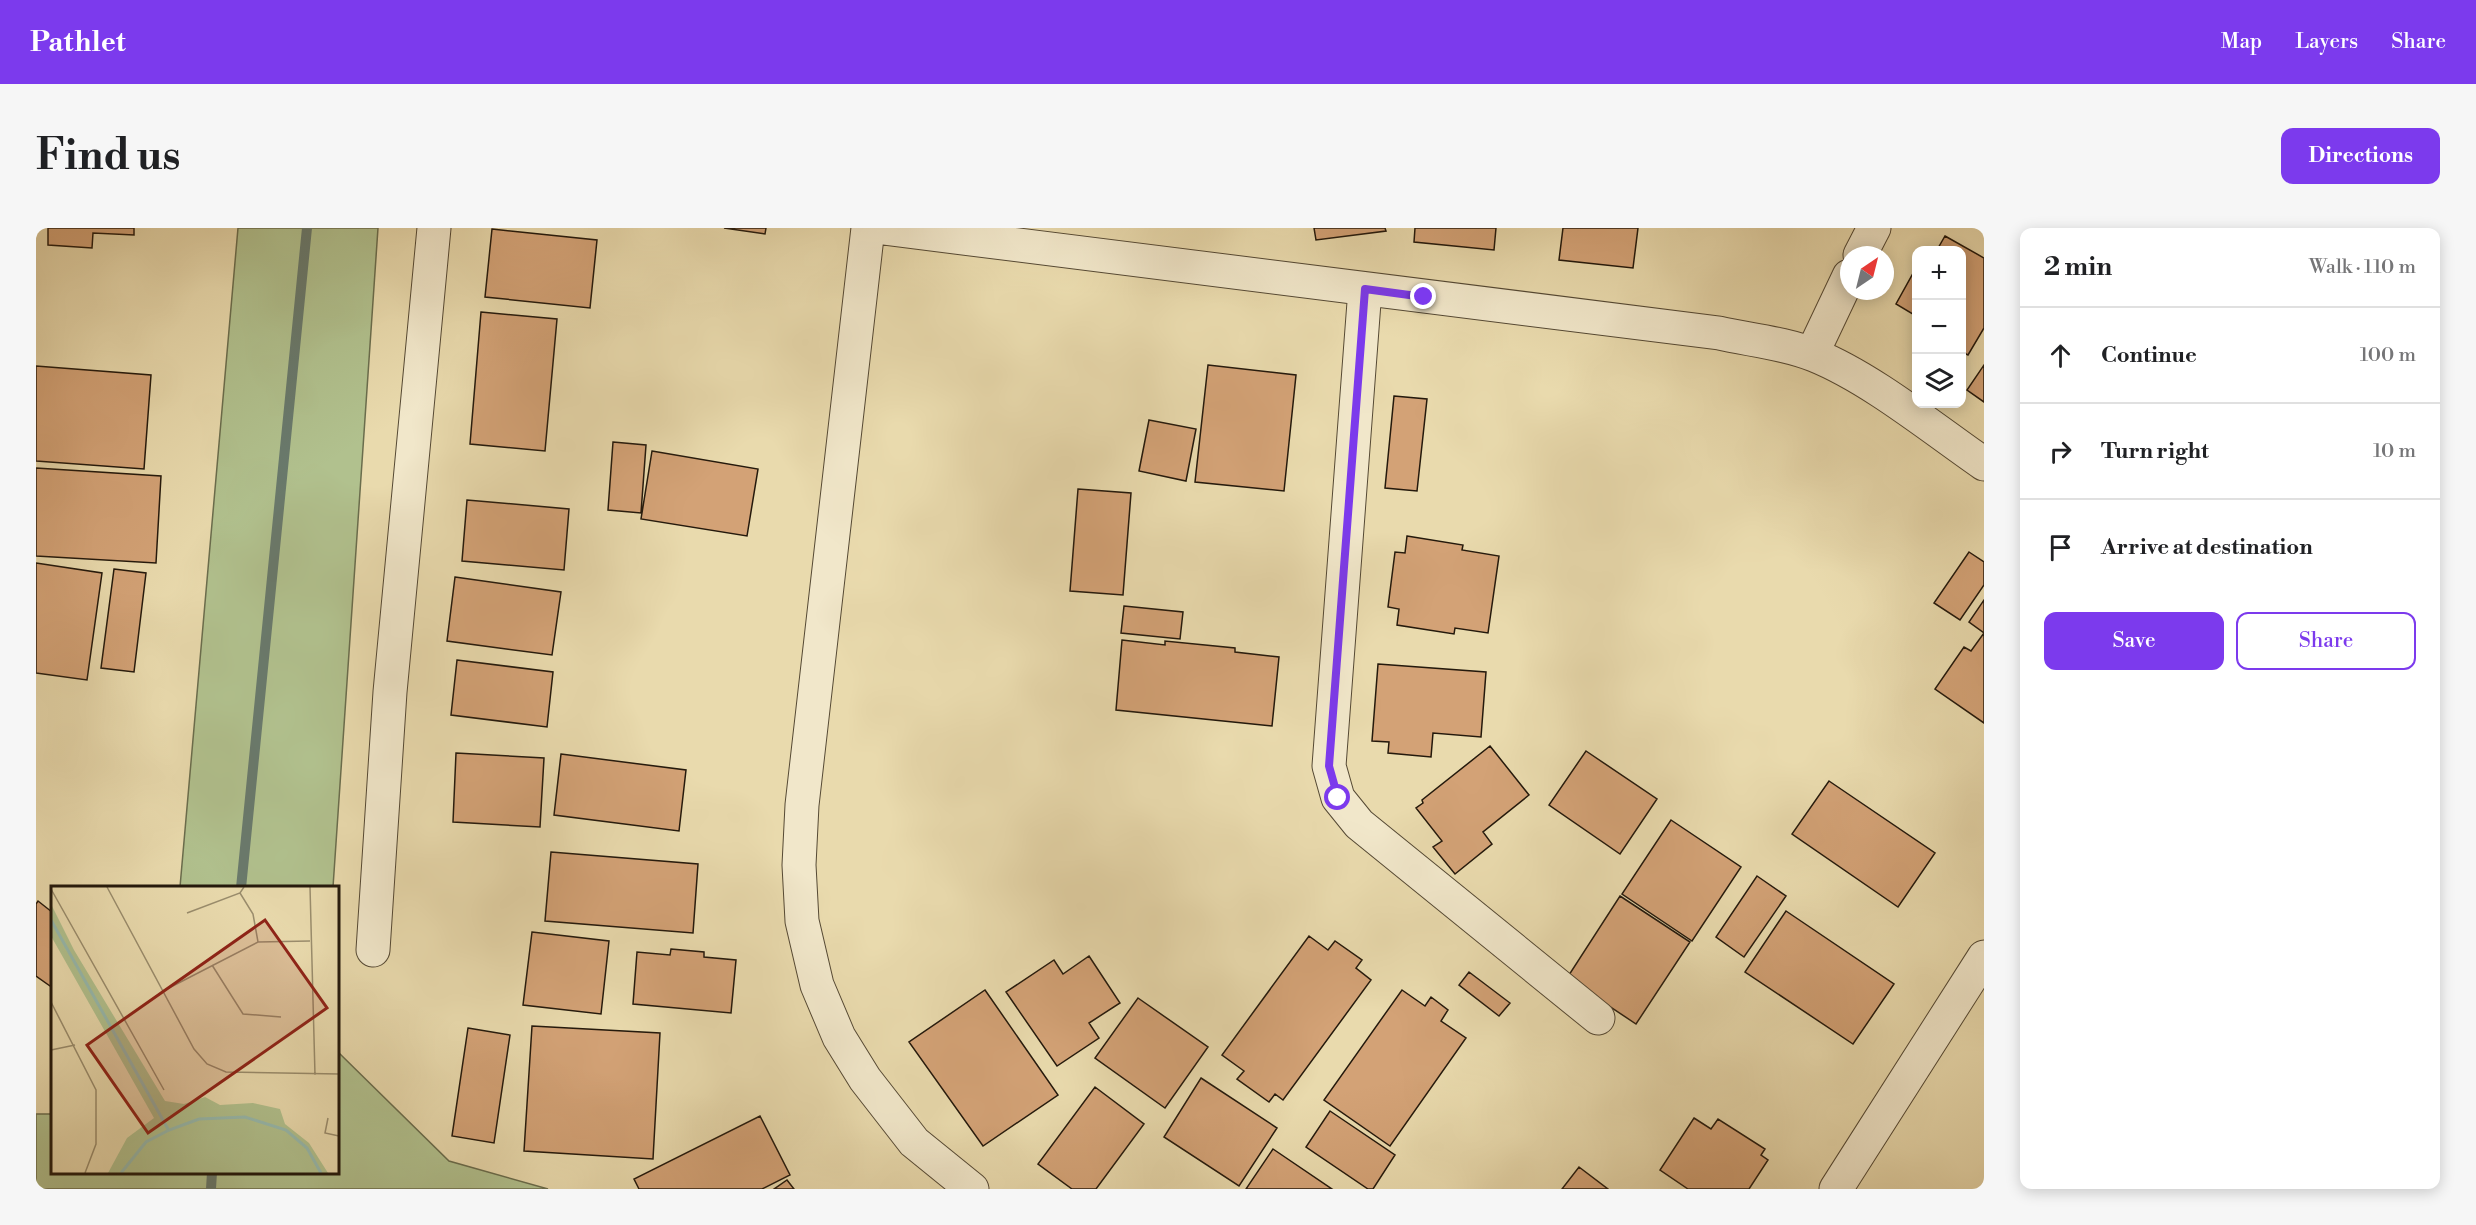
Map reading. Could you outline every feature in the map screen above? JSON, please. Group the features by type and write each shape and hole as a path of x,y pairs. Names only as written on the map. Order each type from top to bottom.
{"street":[{"path":"373,950 390,692 434,228"},
{"path":"868,228 802,806 799,865 801,921 817,985 839,1037 849,1054 914,1142 972,1189"},
{"path":"883,228 1719,333 1812,354 1856,376 1984,464"},
{"path":"1865,246 1874,228"},
{"path":"1365,289 1329,766 1338,798 1359,824 1598,1018"},
{"path":"1812,354 1840,295"},
{"path":"1836,1189 1984,957"}],"green space":[{"path":"238,228 378,228 333,886 180,886"},
{"path":"339,1053 449,1161 548,1189 36,1189 36,1114 51,1114 51,1174 339,1174"}],"building":[{"path":"48,228 134,228 134,235 93,233 92,248 48,245"},
{"path":"724,228 766,228 765,234"},
{"path":"1314,228 1385,228 1386,231 1316,240"},
{"path":"1415,228 1496,228 1494,250 1414,242"},
{"path":"1563,228 1638,228 1633,268 1559,260"},
{"path":"492,229 597,240 590,308 485,297"},
{"path":"1945,236 1963,246 1939,246"},
{"path":"1966,248 1984,258 1984,328 1968,355 1966,354"},
{"path":"1912,275 1912,314 1896,304"},
{"path":"481,312 557,319 545,451 470,444"},
{"path":"1208,365 1296,375 1284,491 1195,482"},
{"path":"1984,365 1984,402 1967,390"},
{"path":"36,366 151,375 144,469 36,461"},
{"path":"1394,396 1427,399 1417,491 1385,488"},
{"path":"1149,420 1196,429 1186,481 1139,471"},
{"path":"613,442 646,445 641,513 608,510"},
{"path":"652,451 758,469 747,536 641,519"},
{"path":"36,468 161,476 156,563 36,556"},
{"path":"1078,489 1131,493 1123,595 1070,591"},
{"path":"467,500 569,509 564,570 462,561"},
{"path":"1407,536 1463,545 1462,550 1499,556 1488,633 1455,628 1454,634 1397,625 1399,609 1388,607 1395,552 1405,553"},
{"path":"1969,552 1984,562 1984,585 1960,620 1934,603"},
{"path":"36,563 102,573 87,680 36,673"},
{"path":"114,569 146,573 134,672 101,668"},
{"path":"455,577 561,592 552,655 447,641"},
{"path":"1984,600 1984,633 1969,622"},
{"path":"1124,606 1183,612 1180,639 1121,633"},
{"path":"1984,633 1984,723 1935,689 1964,647 1971,651"},
{"path":"1122,640 1165,645 1165,641 1235,648 1235,652 1279,657 1272,726 1116,710"},
{"path":"457,660 553,672 547,727 451,715"},
{"path":"1378,664 1486,672 1481,737 1433,733 1431,757 1388,753 1389,742 1372,741"},
{"path":"1490,746 1529,795 1483,832 1492,844 1455,874 1433,847 1442,841 1416,808 1423,803 1422,800"},
{"path":"1586,751 1657,799 1620,854 1549,805"},
{"path":"456,753 544,758 540,827 453,822"},
{"path":"561,754 686,770 679,831 554,815"},
{"path":"1829,781 1935,853 1898,907 1792,834"},
{"path":"1671,820 1741,867 1692,941 1622,894"},
{"path":"551,852 698,864 693,933 545,921"},
{"path":"1757,876 1786,896 1744,957 1716,937"},
{"path":"1620,896 1690,942 1636,1024 1567,978"},
{"path":"38,901 51,911 50,986 36,976 36,904"},
{"path":"1786,911 1894,984 1853,1044 1745,972"},
{"path":"532,932 609,941 601,1014 523,1005"},
{"path":"1309,936 1328,950 1335,941 1362,960 1356,968 1371,980 1283,1100 1275,1094 1269,1102 1237,1079 1244,1071 1222,1055"},
{"path":"671,949 704,952 704,957 736,960 731,1013 633,1004 637,952 670,955"},
{"path":"1089,956 1120,1003 1089,1023 1099,1038 1057,1066 1006,992 1054,960 1063,974"},
{"path":"1469,972 1510,1003 1499,1016 1459,985"},
{"path":"985,990 1058,1095 983,1146 909,1042"},
{"path":"1402,990 1425,1006 1431,997 1448,1010 1441,1021 1466,1038 1390,1146 1324,1100"},
{"path":"1138,998 1208,1047 1165,1108 1095,1058"},
{"path":"532,1026 660,1033 653,1159 524,1151"},
{"path":"468,1028 510,1035 494,1143 452,1136"},
{"path":"1201,1078 1277,1128 1239,1186 1164,1137"},
{"path":"1095,1087 1144,1124 1096,1189 1072,1189 1038,1164"},
{"path":"1330,1111 1395,1155 1373,1189 1368,1189 1306,1147"},
{"path":"760,1116 790,1175 762,1189 639,1189 634,1179"},
{"path":"1694,1118 1711,1129 1718,1119 1765,1149 1761,1155 1768,1160 1749,1189 1688,1189 1660,1170"},
{"path":"1273,1149 1332,1189 1246,1189"},
{"path":"1579,1167 1608,1189 1562,1189"},
{"path":"787,1180 794,1189 774,1189"}],"waterway":[{"path":"241,886 307,228"},
{"path":"211,1189 212,1174"}],"route":[{"path":"1338,798 1329,766 1365,289 1424,297"}]}
